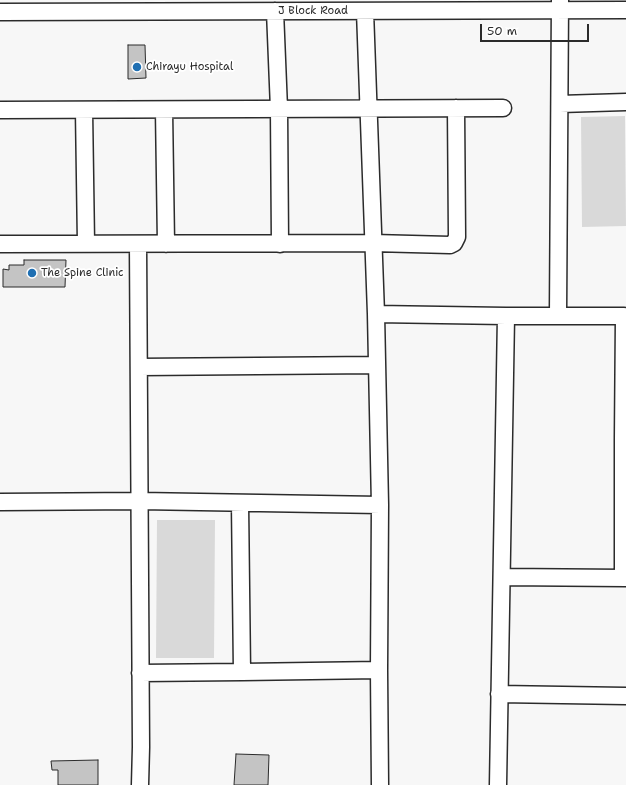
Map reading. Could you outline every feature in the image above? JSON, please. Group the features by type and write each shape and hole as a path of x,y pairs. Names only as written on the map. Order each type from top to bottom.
{"street":[{"name":"J Block Road","path":"0,12 365,11 442,5 560,5 626,10"},
{"path":"558,315 560,5"},
{"path":"275,11 279,109 280,244"},
{"path":"365,11 376,314 380,505 380,785"},
{"path":"560,104 626,102"},
{"path":"0,244 373,243 450,245 454,243 457,237 456,108"},
{"path":"0,110 503,108"},
{"path":"84,110 86,244"},
{"path":"164,110 166,244"},
{"path":"138,244 140,785"},
{"path":"376,314 625,316 624,578 502,577"},
{"path":"498,785 506,316"},
{"path":"139,367 376,365"},
{"path":"0,502 140,500 380,505"},
{"path":"240,503 242,672"},
{"path":"140,673 379,670"},
{"path":"499,694 626,696"}],"shaded area":[{"path":"625,116 626,226 582,227 581,117"},
{"path":"157,520 215,520 214,658 156,658"}],"building":[{"path":"128,45 145,45 146,78 128,79"},
{"path":"24,260 66,260 65,287 3,287 3,269 9,270 9,265 24,265"},
{"path":"236,754 269,755 268,785 234,785"},
{"path":"98,760 98,785 58,785 58,770 52,770 51,761"}],"place":[{"name":"Chirayu Hospital","path":"137,67"},
{"name":"The Spine Clinic","path":"32,273"}]}
